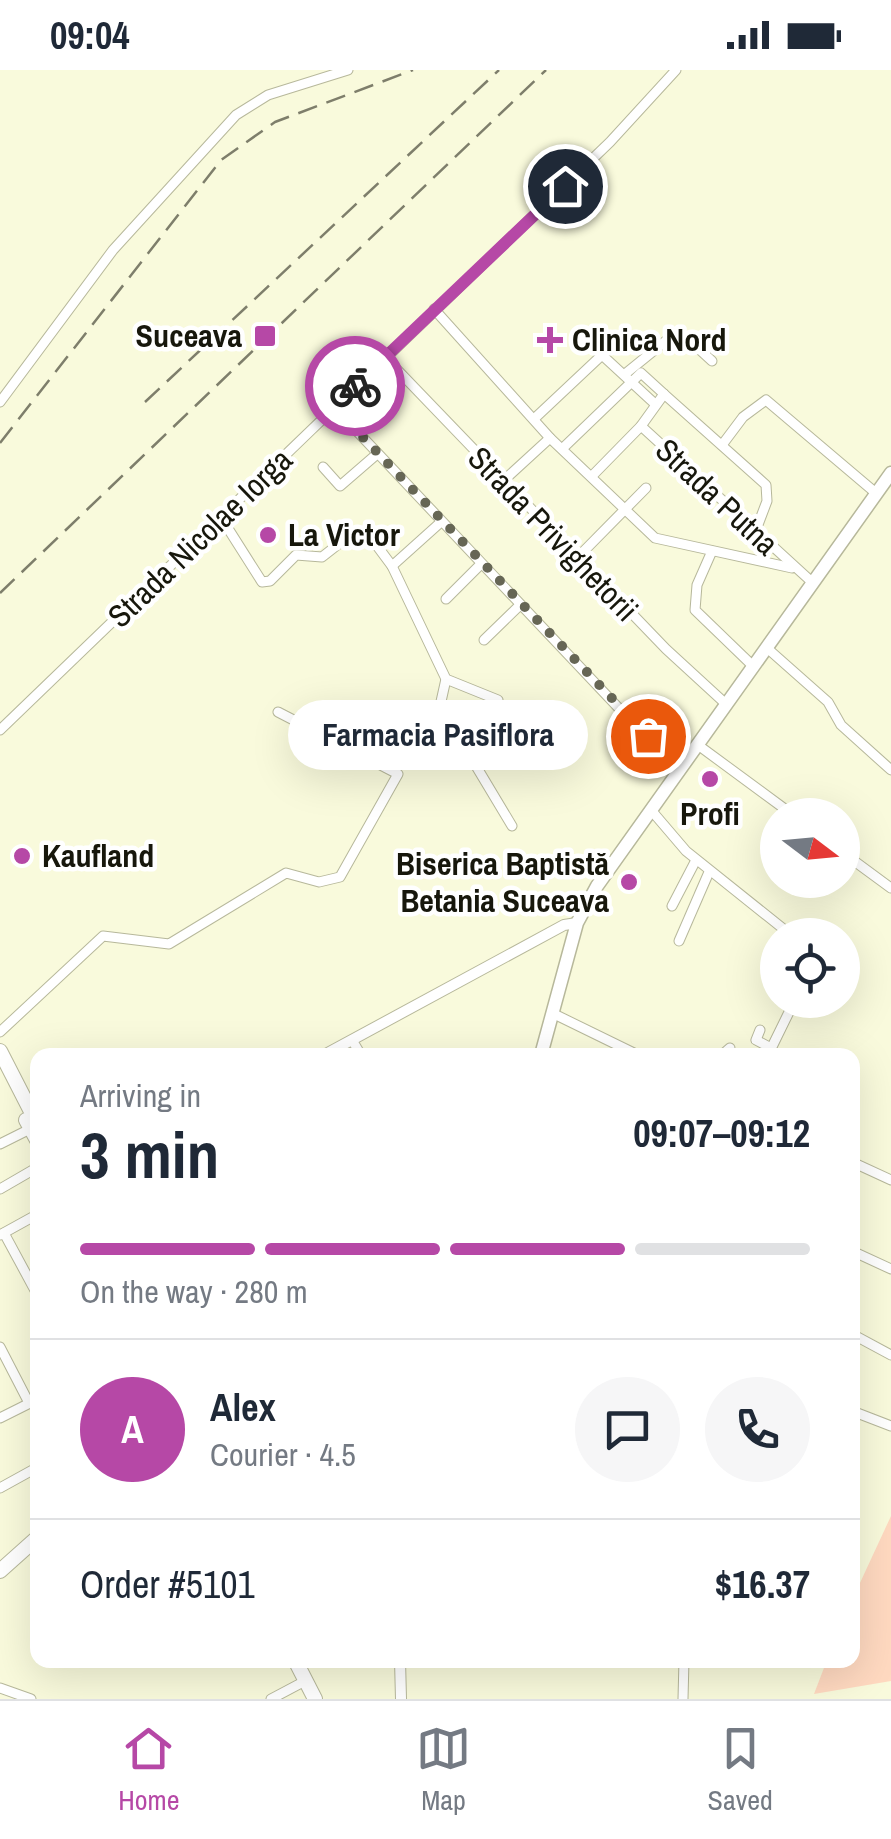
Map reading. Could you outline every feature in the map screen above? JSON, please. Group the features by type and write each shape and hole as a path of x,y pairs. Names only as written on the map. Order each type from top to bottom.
{"main road":[{"path":"543,1048 577,923 682,764 891,473"},
{"path":"0,1051 30,1120"},
{"path":"0,1071 30,1123"},
{"path":"0,1571 30,1544"},
{"path":"299,1668 315,1699"}],"street":[{"path":"0,402 113,250 236,114 268,95 348,70"},
{"name":"Strada Nicolae Iorga","path":"0,730 222,518 676,70"},
{"name":"Strada Putna","path":"434,309 550,438 660,541 792,568"},
{"path":"563,448 628,377 674,335 686,337 712,360"},
{"path":"535,418 598,356 607,356 654,403"},
{"name":"Strada Privighetorii","path":"385,357 502,482 727,705"},
{"path":"628,377 646,374 768,490 756,530"},
{"path":"592,476 641,426 664,394"},
{"path":"722,446 743,417 766,400 876,494"},
{"path":"334,407 629,719 682,764"},
{"name":"Strada Putna","path":"641,426 813,584"},
{"path":"502,482 550,438"},
{"path":"323,467 340,486 377,454"},
{"path":"577,558 646,488"},
{"path":"222,518 262,582 270,582 296,556 325,556 358,530 366,532 392,566 446,679 440,706 512,826"},
{"path":"392,566 441,522"},
{"path":"712,551 697,586 695,610 754,668"},
{"path":"446,599 481,564"},
{"path":"484,640 520,605"},
{"path":"768,648 828,702 841,726 891,770"},
{"path":"446,679 498,700"},
{"path":"0,1032 103,936 169,944 286,873 320,882 340,877 398,774 278,712"},
{"path":"698,745 770,798"},
{"path":"650,810 709,872 769,918"},
{"path":"672,906 696,860"},
{"path":"860,865 891,888"},
{"path":"679,941 709,872"},
{"path":"337,1048 564,925 577,923"},
{"path":"552,1013 624,1048"},
{"path":"771,1048 786,1018"},
{"path":"760,1030 756,1040 766,1048"},
{"path":"352,1040 357,1048"},
{"path":"0,1144 30,1134"},
{"path":"860,1166 891,1180"},
{"path":"0,1188 30,1171"},
{"path":"30,1218 2,1234 30,1282"},
{"path":"860,1255 891,1269"},
{"path":"860,1338 891,1355"},
{"path":"0,1347 30,1396"},
{"path":"0,1418 30,1403"},
{"path":"860,1414 891,1426"},
{"path":"0,1473 3,1486 30,1471"},
{"path":"400,1668 401,1699"},
{"path":"683,1699 684,1668"},
{"path":"271,1699 305,1681"},
{"path":"0,1688 31,1699"}],"shaded area":[{"path":"891,1516 891,1681 814,1694 824,1668 860,1668 860,1583"}],"railway":[{"path":"0,443 221,160 275,122 413,70"},
{"path":"145,402 499,70"},
{"path":"0,593 546,70"}],"way so far":[{"path":"355,386 334,407 648,736"}],"place":[{"name":"Suceava","path":"265,336"},
{"name":"Clinica Nord","path":"550,340"},
{"name":"La Victor","path":"268,535"},
{"name":"Farmacia Pasiflora","path":"648,736"},
{"name":"Profi","path":"710,779"},
{"name":"Kaufland","path":"22,856"},
{"name":"Biserica Baptistă Betania Suceava","path":"629,882"}],"route":[{"path":"355,386 565,186"}]}
